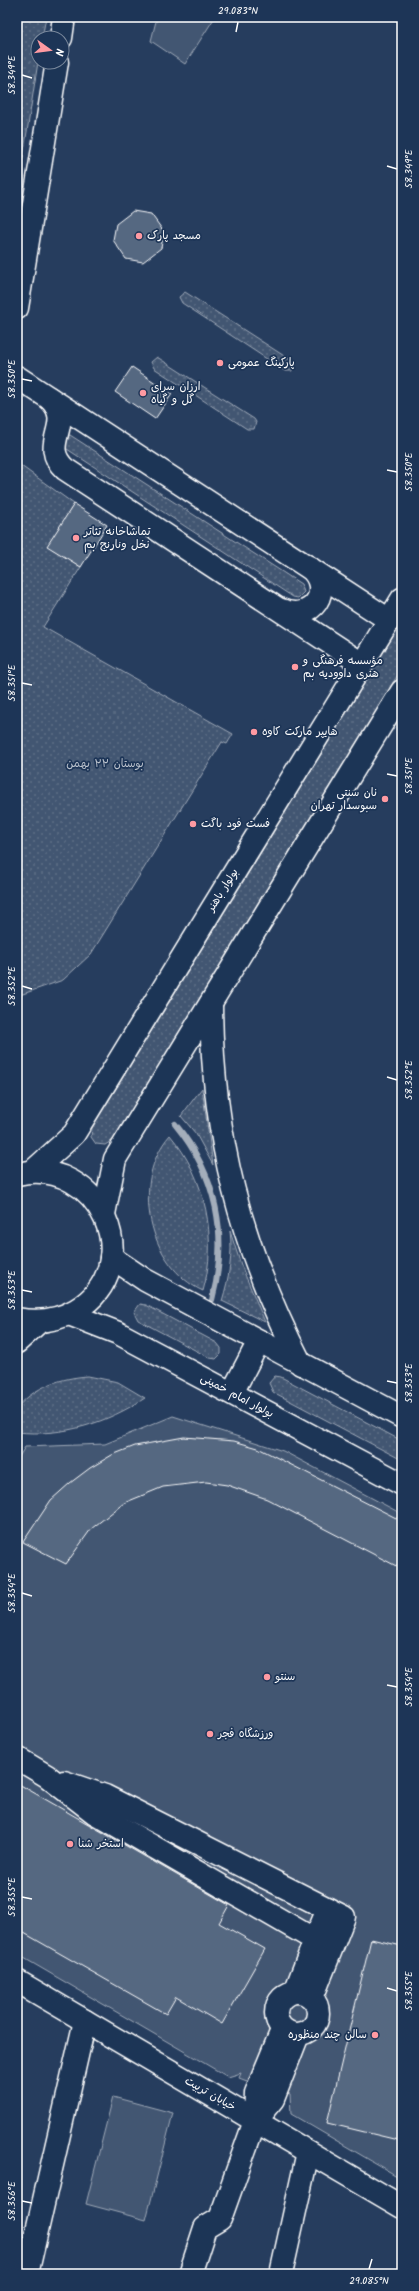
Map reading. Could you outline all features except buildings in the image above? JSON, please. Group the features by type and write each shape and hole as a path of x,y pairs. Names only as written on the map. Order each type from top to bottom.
{"main road":[{"path":"62,30 64,17"},
{"path":"17,308 56,70"},
{"path":"17,377 389,620"},
{"path":"49,398 60,410 61,418 54,441 54,457 64,469 362,664"},
{"path":"57,434 62,428 77,422 92,426"},
{"path":"281,610 288,614 304,613 316,603 320,588 315,572 309,567"},
{"name":"بولوار باهنر","path":"25,1172 74,1134 402,599"},
{"path":"104,1214 115,1159 402,691"},
{"path":"211,1003 214,1086 229,1175 246,1236 265,1288 300,1364"},
{"path":"17,1318 40,1321 69,1314 81,1306 97,1290 107,1271 111,1257 109,1227 104,1214 96,1201 75,1182 61,1175 25,1172"},
{"path":"111,1257 145,1280 300,1364 402,1417"},
{"name":"بولوار امام خمینی","path":"69,1314 118,1333 402,1484"},
{"path":"17,1342 40,1321"},
{"path":"232,1393 259,1341"},
{"path":"17,1758 47,1776 96,1813 323,1945"},
{"path":"47,1776 105,1796 344,1917 323,1945 304,1995"},
{"path":"220,1885 233,1861"},
{"name":"خیابان تربیت","path":"17,1981 402,2207"},
{"path":"304,1995 318,2013 317,2021 306,2033 290,2032 277,2021 277,2005 281,1998 304,1995"},
{"path":"27,2274 85,2021"},
{"path":"190,2274 205,2228 220,2219 255,2121 273,2099 290,2032"},
{"path":"282,2274 308,2152"}],"green space":[{"path":"17,17 46,17 44,30 30,30 30,70 37,70 17,195"},
{"path":"157,17 215,17 185,64 151,41"},
{"path":"185,292 292,361 294,364 292,371 285,371 182,303 179,297"},
{"path":"157,357 254,419 256,422 254,429 247,429 154,368 151,362"},
{"path":"70,435 301,584 304,592 298,598 293,597 67,449 64,445 66,437"},
{"name":"بوستان ۲۲ بهمن","path":"17,463 74,504 48,546 81,567 43,627 233,734 227,744 222,742 91,954 63,980 17,996"},
{"path":"402,622 402,668 113,1140 105,1145 96,1144 91,1137 92,1128"},
{"path":"202,1088 213,1165 196,1134 181,1116"},
{"path":"170,1135 192,1170 206,1209 209,1230 209,1250 203,1291 184,1279 169,1263 158,1243 151,1221 148,1198 151,1175 158,1154"},
{"path":"230,1231 241,1265 265,1322 222,1301 230,1266"},
{"path":"140,1304 146,1305 217,1343 221,1348 221,1354 216,1359 210,1358 138,1320 134,1312"},
{"path":"88,1376 118,1382 145,1398 115,1415 84,1426 51,1432 17,1432 17,1408 24,1400 49,1384"},
{"path":"275,1376 281,1377 402,1441 402,1460 273,1392 269,1383"},
{"name":"ورزشگاه فجر","path":"173,1416 283,1451 402,1514 402,2179 291,2114 290,2094 280,2091 279,2093 239,2078 241,2073 228,2077 17,1954 17,1460 25,1447 105,1444"},
{"path":"113,2097 173,2113 146,2220 86,2204"}],"waterway":[{"path":"17,29 19,17"},
{"path":"175,1124 201,1164 210,1185 216,1208 219,1230 219,1253 217,1276 212,1300"}],"place":[{"name":"مسجد پارک","path":"139,236"},
{"name":"پارکینگ عمومی","path":"220,363"},
{"name":"ارزان سرای گل و گیاه","path":"143,393"},
{"name":"تماشاخانه تئاتر نخل ونارنج بم","path":"76,538"},
{"name":"مؤسسه فرهنگی و هنری داوودیه بم","path":"295,667"},
{"name":"هایپر مارکت کاوه","path":"254,732"},
{"name":"نان سنتی سبوسدار تهران","path":"385,799"},
{"name":"فست فود باگت","path":"193,824"},
{"name":"سنتو","path":"267,1677"},
{"name":"ورزشگاه فجر","path":"210,1734"},
{"name":"استخر شنا","path":"70,1844"},
{"name":"سالن چند منظوره","path":"375,2035"}]}
